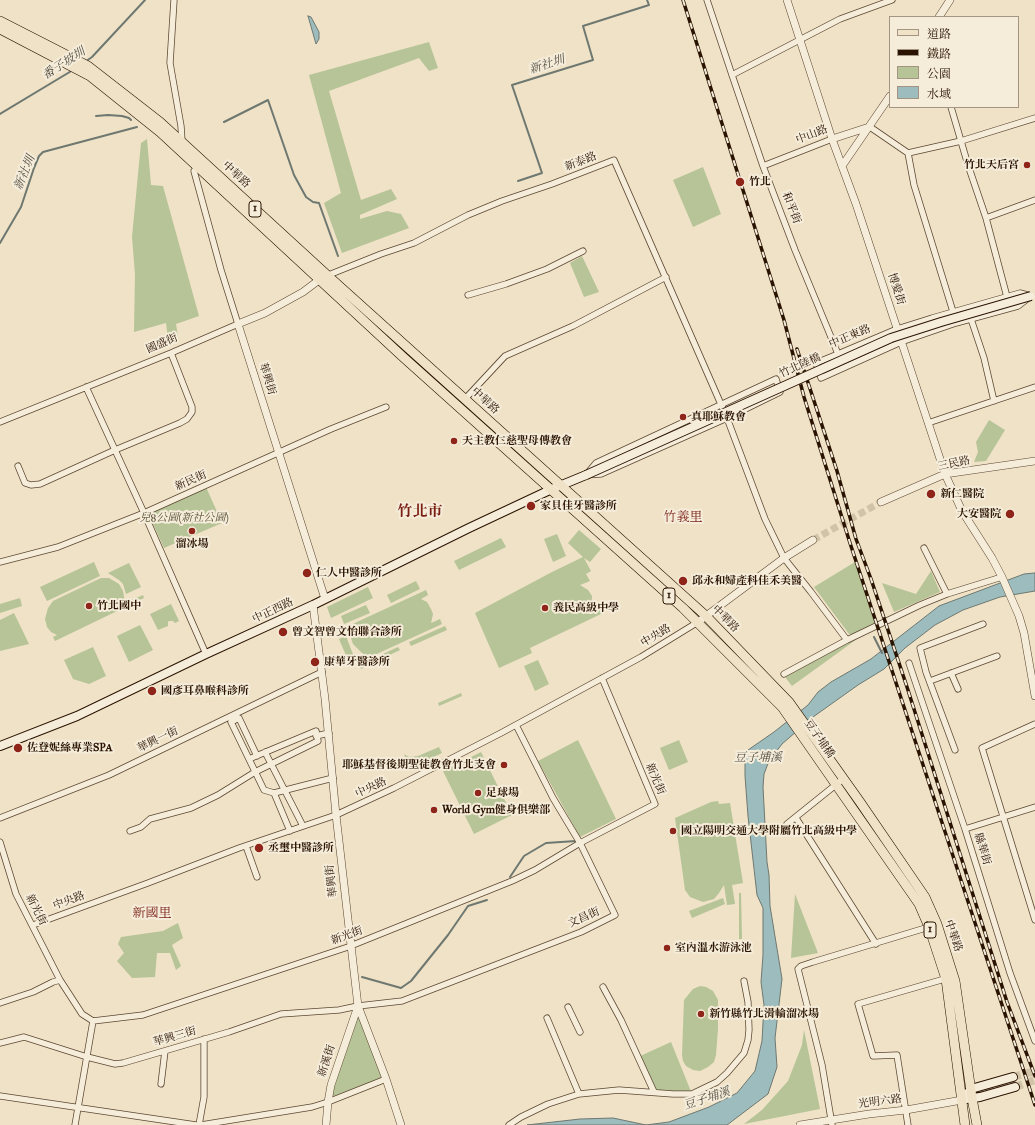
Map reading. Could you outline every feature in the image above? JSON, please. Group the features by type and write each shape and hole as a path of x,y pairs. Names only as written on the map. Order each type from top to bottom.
{"main road":[{"name":"1","path":"0,21 72,62"},
{"name":"1","path":"0,29 72,62"},
{"name":"中華路","path":"72,62 84,68 145,114 323,278 403,357 706,616 785,704"},
{"name":"中華路","path":"180,146 198,167 323,278 465,399 556,488 785,704"},
{"name":"竹北陸橋","path":"586,475 891,338 1033,296"},
{"path":"556,488 586,475"},
{"name":"中正西路","path":"0,746 77,716 206,654 313,605 463,531 556,488"},
{"name":"豆子埔橋","path":"785,704 840,782"},
{"name":"中華路","path":"840,782 919,904 950,978 965,1125"},
{"name":"中華路","path":"840,782 925,897 937,924 950,978 977,1125"},
{"name":"光明六路","path":"962,1100 972,1093 1013,1077"},
{"name":"光明六路","path":"972,1093 980,1097 1015,1087"}],"street":[{"path":"174,0 170,63 181,126 180,146"},
{"name":"和平街","path":"708,0 763,166 795,250 838,354"},
{"name":"博愛街","path":"787,0 832,139 856,204 945,474 962,511 992,558 1015,604 1024,633 1035,696"},
{"path":"732,75 840,20 892,0"},
{"path":"940,16 950,0"},
{"path":"842,166 889,98"},
{"path":"951,108 986,218 1007,297"},
{"path":"908,153 961,141 1035,118"},
{"path":"870,127 908,153 914,186 956,323"},
{"name":"中山路","path":"763,166 832,139 870,127"},
{"name":"新泰路","path":"323,278 380,254 414,243 468,215 502,201 552,184 614,160 666,277 688,332 727,418 765,519 784,558 847,640"},
{"name":"華興街","path":"198,167 194,171 221,270 325,599"},
{"path":"986,218 1035,200"},
{"path":"468,295 506,284 541,271 583,251"},
{"path":"465,399 505,356 573,326 666,277"},
{"name":"國盛街","path":"0,422 171,353 271,310 303,292 323,278"},
{"name":"中正東路","path":"1020,293 1033,296 1018,306 956,323 901,342 821,378 816,363 897,329 1020,293"},
{"path":"968,308 984,358 994,401"},
{"path":"18,466 25,482 31,485 40,484 187,419 192,412 192,407 171,353"},
{"path":"776,379 780,392 727,418 601,474 586,475 596,464 722,407 776,379"},
{"path":"86,387 144,513 206,654"},
{"path":"928,423 1035,387"},
{"name":"新民街","path":"0,562 58,547 144,513 331,429 386,407"},
{"name":"三民路","path":"881,502 945,474 1035,461"},
{"path":"698,622 784,558 813,540"},
{"path":"924,548 947,594"},
{"path":"784,674 847,640 920,605 947,594 1002,577"},
{"name":"華興街","path":"313,605 329,733 336,815 358,1006 401,1125"},
{"name":"中央路","path":"33,925 246,846 336,815 406,782 516,725 641,656 698,622"},
{"path":"955,750 926,672 920,648 984,624"},
{"path":"930,681 997,656"},
{"name":"縣華街","path":"909,663 965,829 1010,973 1035,1041"},
{"name":"華興一街","path":"0,818 109,775 322,672"},
{"path":"951,673 958,689"},
{"name":"新光街","path":"0,842 16,894 60,980 82,1014 93,1021 143,1015 351,946 512,881 535,870 580,843 655,804 602,678"},
{"path":"257,756 239,718 231,722 264,790 274,793 333,778"},
{"path":"1035,724 982,748 1035,920"},
{"name":"文昌街","path":"358,1006 402,1001 580,932 615,916 580,843 549,791 516,725"},
{"path":"130,831 142,827 150,819 190,808 208,800 271,763 318,740 316,731 249,759"},
{"path":"316,736 329,733"},
{"path":"265,752 303,826"},
{"path":"787,824 840,782"},
{"path":"274,793 290,831"},
{"path":"965,829 1003,818 1035,806"},
{"path":"796,818 876,944"},
{"path":"246,846 257,876"},
{"path":"832,1122 822,1065 798,969 801,966 820,959 876,944 929,927"},
{"path":"908,1125 897,1055 872,1056 858,1004 950,978"},
{"path":"0,1003 33,992 52,982 60,980"},
{"path":"508,1125 548,1104 579,1094 619,1090 692,1094 717,1082 736,1064 744,1053 748,1040 750,1030 748,1002 744,981"},
{"path":"604,987 624,1026 654,1092"},
{"name":"華興三街","path":"0,1043 24,1037 87,1057 115,1064 229,1032 281,1014 339,1010 358,1006"},
{"name":"新溪街","path":"326,1125 331,1085 358,1006"},
{"path":"568,1007 580,1032"},
{"path":"548,1018 579,1094"},
{"path":"75,1125 93,1021"},
{"path":"199,1125 204,1097 204,1039"},
{"path":"161,1084 165,1051"},
{"path":"0,1096 199,1125 312,1107 386,1080"},
{"name":"光明六路","path":"800,1125 832,1122 869,1114 906,1110 962,1100"}],"green space":[{"path":"429,42 438,68 429,71 419,58 329,91 361,200 391,189 397,199 360,215 360,219 387,211 401,214 409,228 342,253 324,203 341,193 309,75"},
{"path":"147,139 151,185 163,186 199,316 176,324 178,336 168,339 166,323 134,332 135,274 132,237 141,143"},
{"path":"703,167 721,214 693,227 673,180"},
{"path":"582,256 599,292 584,297 570,263"},
{"path":"989,420 1005,430 986,461 974,462 978,452 976,442"},
{"name":"兒8公園(新社公園)","path":"206,487 222,523 164,548 148,513"},
{"path":"579,530 601,549 590,562 584,558 591,571 586,574 590,581 580,585 588,590 592,596 591,610 600,606 603,613 530,648 532,653 499,668 475,613 583,557 568,543"},
{"path":"557,534 566,556 553,562 544,539"},
{"path":"501,538 506,547 459,570 454,561"},
{"path":"94,562 100,576 47,601 40,587"},
{"path":"855,562 875,624 854,635 849,634 814,587"},
{"path":"129,563 141,587 126,594 123,584 108,573"},
{"path":"931,571 940,592 894,612 882,583 916,594"},
{"path":"101,578 109,578 119,584 123,591 125,603 143,595 144,598 55,641 53,637 57,635 51,632 47,627 45,619 48,608 53,601"},
{"path":"416,581 420,589 391,603 387,595"},
{"path":"368,587 373,598 331,618 327,607"},
{"path":"426,590 428,595 421,599 427,602 431,609 433,614 431,623 440,619 442,624 357,663 355,659 364,655 353,644 351,638 355,630 347,634 344,628"},
{"path":"20,598 22,606 0,613 0,604"},
{"path":"171,604 179,621 175,623 173,621 169,621 168,626 158,630 150,614"},
{"path":"366,605 370,613 344,624 341,616"},
{"path":"14,613 29,644 0,651 0,620"},
{"path":"140,625 153,650 129,662 117,636"},
{"path":"445,626 447,630 411,646 409,642"},
{"path":"864,634 792,686 785,677"},
{"path":"346,636 354,657 348,660 339,639"},
{"path":"93,647 106,676 89,684 73,679 64,660"},
{"path":"398,647 400,650 361,669 359,665"},
{"path":"538,660 549,684 535,691 524,666"},
{"path":"461,693 462,696 439,706 438,703"},
{"path":"578,740 616,819 580,837 538,761"},
{"path":"679,740 688,762 669,770 660,748"},
{"path":"439,747 442,753 410,768 404,754 409,757 418,756"},
{"name":"足球場","path":"481,752 512,815 474,834 443,771"},
{"path":"718,801 719,804 730,803 743,883 732,885 735,904 727,905 724,885 714,899 703,902 690,897 685,890 675,818 711,802"},
{"path":"739,893 741,893 742,939 739,939"},
{"path":"795,894 818,953 791,958"},
{"path":"723,898 725,904 692,918 689,911"},
{"path":"178,923 183,938 172,945 181,966 176,970 170,953 157,953 155,977 132,978 117,961 124,953 118,944 121,937 163,931"},
{"name":"新竹縣竹北滑輪溜冰場","path":"700,986 706,987 713,991 718,1000 718,1029 714,1062 700,1071 693,1070 686,1066 682,1055 684,1000 693,989"},
{"path":"358,1014 382,1078 331,1097"},
{"path":"804,1030 820,1109 744,1124 762,1110 788,1081 802,1045"},
{"path":"671,1042 692,1094 654,1092 638,1057"}],"water":[{"path":"308,16 311,17 319,32 319,39 316,44"},
{"name":"豆子埔溪","path":"1035,573 1035,591 1000,597 963,610 935,625 905,648 884,669 858,685 813,717 782,744 769,761 764,774 763,787 767,862 770,906 782,979 775,1038 777,1067 768,1094 727,1125 646,1125 669,1122 709,1107 737,1093 755,1071 762,1041 764,1005 761,982 763,955 763,908 757,895 748,816 745,756 748,750 808,705 818,692 831,682 871,659 939,606 1024,574"},
{"path":"613,1118 646,1125 527,1125 580,1119"}],"waterway":[{"name":"番子坡圳","path":"85,62 92,57 145,0"},
{"name":"新社圳","path":"518,181 542,173 512,85 593,60 583,26 649,5 647,0"},
{"name":"番子坡圳","path":"0,114 73,70"},
{"name":"新社圳","path":"224,122 268,100 294,175 306,197 313,202 319,203 338,256"},
{"path":"96,116 122,116 131,120"},
{"name":"新社圳","path":"0,243 21,207 34,168 39,156 43,152 137,127"},
{"path":"874,637 882,653"},
{"path":"510,877 524,856 546,843 576,841"},
{"path":"362,977 401,988 411,981 448,935 468,906 487,900"}],"tunnel":[{"path":"813,540 881,502"},
{"path":"1013,1077 1035,1071"},
{"path":"1015,1087 1035,1080"}],"railway":[{"path":"683,0 784,320 804,397 850,543 1035,1105"},
{"path":"797,349 837,471 856,539 907,687 1007,1002 1035,1076"}],"place":[{"name":"竹北天后宮","path":"1027,165"},
{"name":"竹北","path":"740,182"},
{"name":"真耶穌教會","path":"683,417"},
{"name":"天主教仁慈聖母傳教會","path":"454,441"},
{"name":"新仁醫院","path":"931,494"},
{"name":"家貝佳牙醫診所","path":"531,506"},
{"name":"大安醫院","path":"1010,514"},
{"name":"溜冰場","path":"192,531"},
{"name":"仁人中醫診所","path":"307,573"},
{"name":"邱永和婦產科佳禾美醫","path":"683,581"},
{"name":"竹北國中","path":"89,606"},
{"name":"義民高級中學","path":"545,608"},
{"name":"曾文智曾文怡聯合診所","path":"283,632"},
{"name":"康華牙醫診所","path":"315,662"},
{"name":"國彥耳鼻喉科診所","path":"152,691"},
{"name":"佐登妮絲專業SPA","path":"18,748"},
{"name":"耶穌基督後期聖徒教會竹北支會","path":"504,765"},
{"name":"足球場","path":"478,793"},
{"name":"World Gym健身俱樂部","path":"434,810"},
{"name":"國立陽明交通大學附屬竹北高級中學","path":"673,831"},
{"name":"丞璽中醫診所","path":"259,848"},
{"name":"室內溫水游泳池","path":"667,948"},
{"name":"新竹縣竹北滑輪溜冰場","path":"701,1014"}],"district":[{"name":"竹北市","path":"420,512"},
{"name":"竹義里","path":"683,518"},
{"name":"新國里","path":"152,914"}]}
